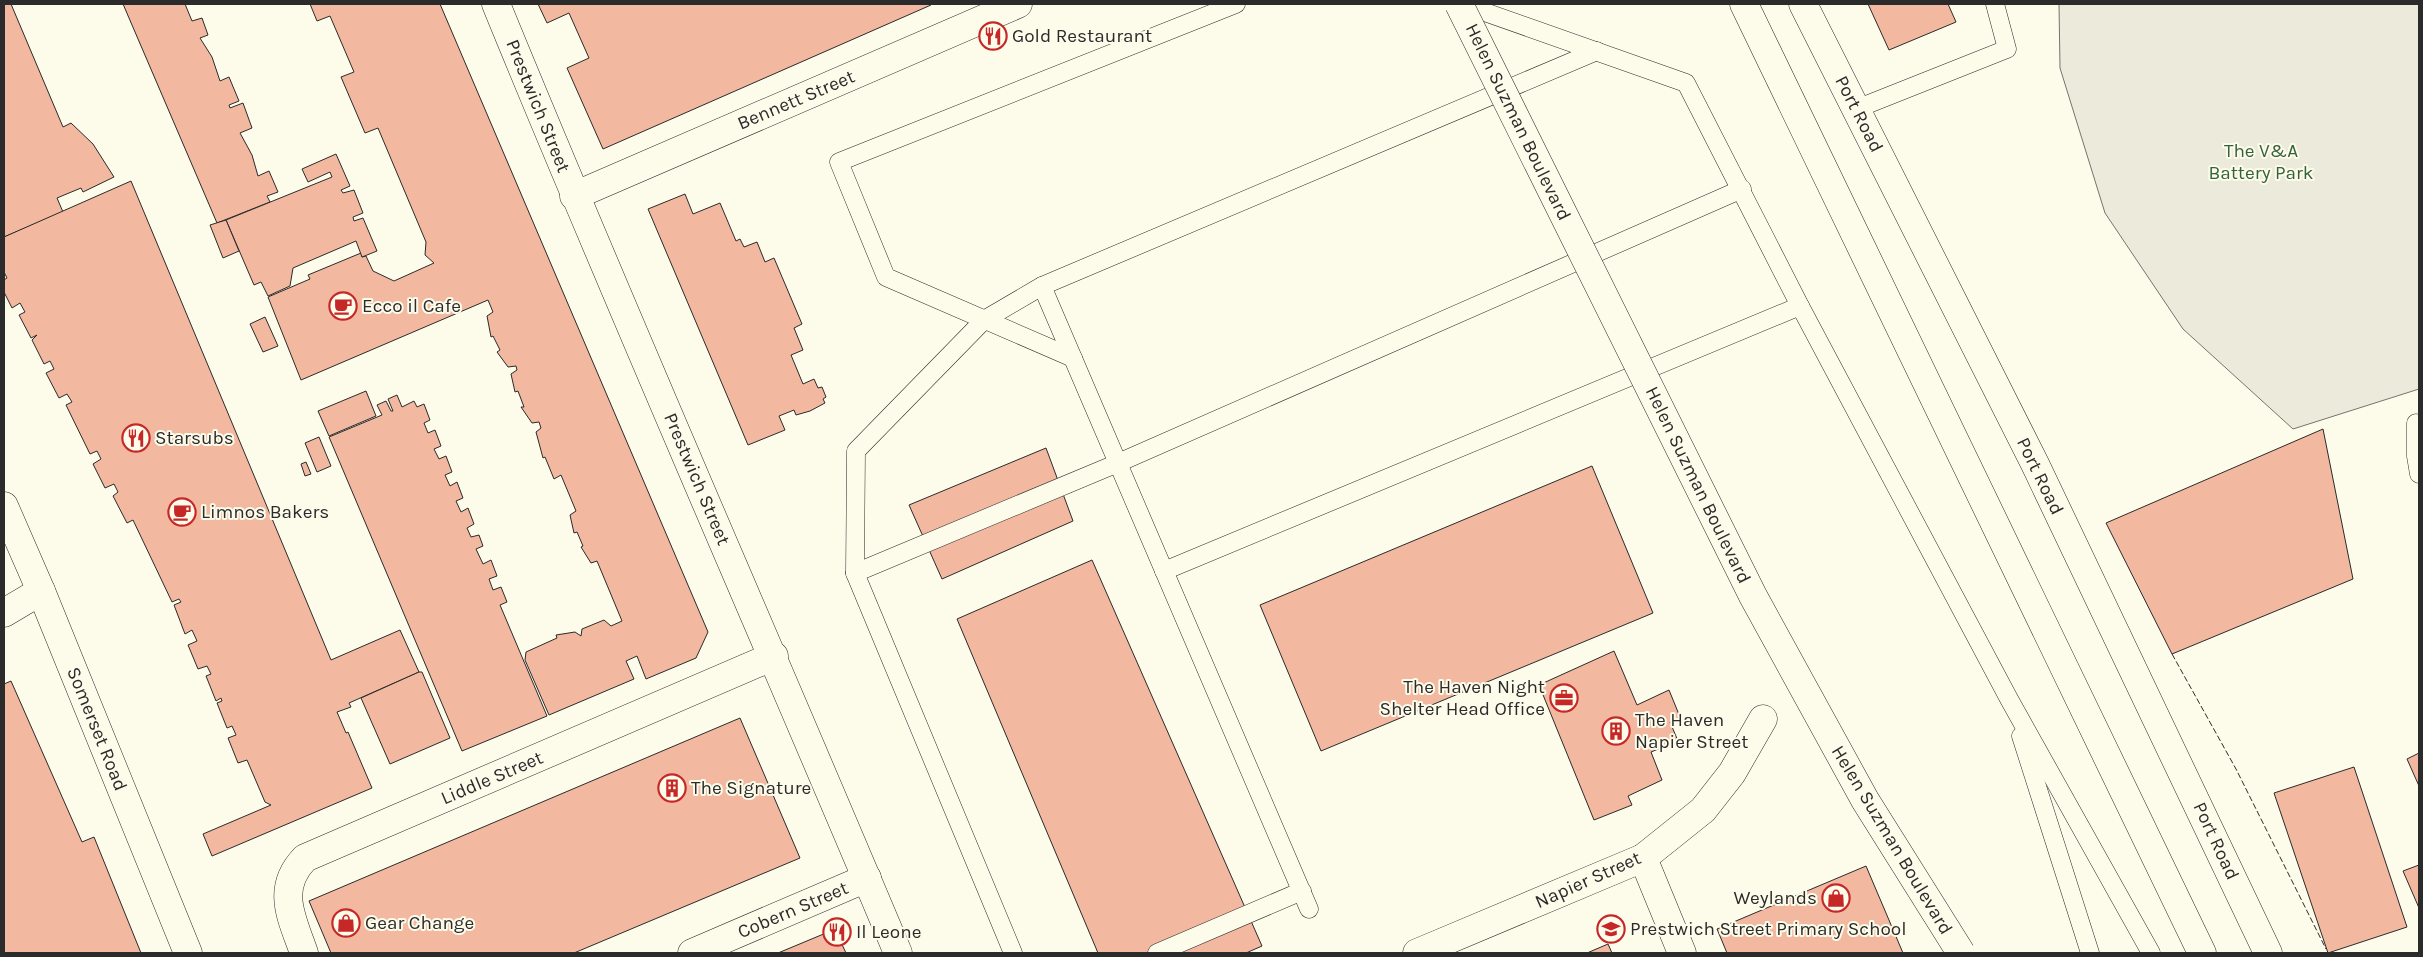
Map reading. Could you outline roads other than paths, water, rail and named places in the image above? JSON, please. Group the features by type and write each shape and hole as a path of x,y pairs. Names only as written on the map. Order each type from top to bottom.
{"street":[{"name":"Prestwich Street","path":"496,4 574,196 774,656 898,953"},
{"name":"Bennett Street","path":"574,196 1018,4"},
{"name":"Helen Suzman Boulevard","path":"1460,4 1753,596 1865,800 1961,953"},
{"path":"1744,4 2202,953"},
{"name":"Port Road","path":"1803,4 2035,464 2268,953"},
{"name":"Somerset Road","path":"4,506 41,591 188,953"},
{"path":"4,613 41,591"},
{"name":"Liddle Street","path":"304,953 287,895 290,879 296,868 305,858 774,656"},
{"name":"Napier Street","path":"1417,953 1643,858 1702,810 1732,773 1763,719"},
{"path":"1643,858 1682,953"},
{"name":"Cobern Street","path":"692,953 867,878"}],"lane":[{"path":"1072,358 886,277 840,162 1236,4"},
{"path":"1460,4 1686,83 1742,189 1800,306 2009,700 2151,953"},
{"path":"1856,109 2007,49 1995,4"},
{"path":"1013,953 855,573 856,451 984,320 1042,286 1597,51"},
{"path":"855,573 1118,463 1742,189"},
{"path":"1042,286 1310,909"},
{"path":"1164,571 1800,306"},
{"path":"2416,423 2416,456 2419,474"},
{"path":"2009,700 2090,953"},
{"path":"1157,953 1302,891"}],"place":[{"name":"Gold Restaurant","path":"993,36"},
{"name":"Ecco il Cafe","path":"343,306"},
{"name":"Starsubs","path":"136,438"},
{"name":"Limnos Bakers","path":"182,512"},
{"name":"The Haven Night Shelter Head Office","path":"1564,698"},
{"name":"The Haven Napier Street","path":"1616,731"},
{"name":"The Signature","path":"672,788"},
{"name":"Weylands","path":"1836,898"},
{"name":"Gear Change","path":"346,923"},
{"name":"Prestwich Street Primary School","path":"1611,929"},
{"name":"Il Leone","path":"837,932"}],"park label":[{"name":"The V&A Battery Park","path":"2261,162"}]}
